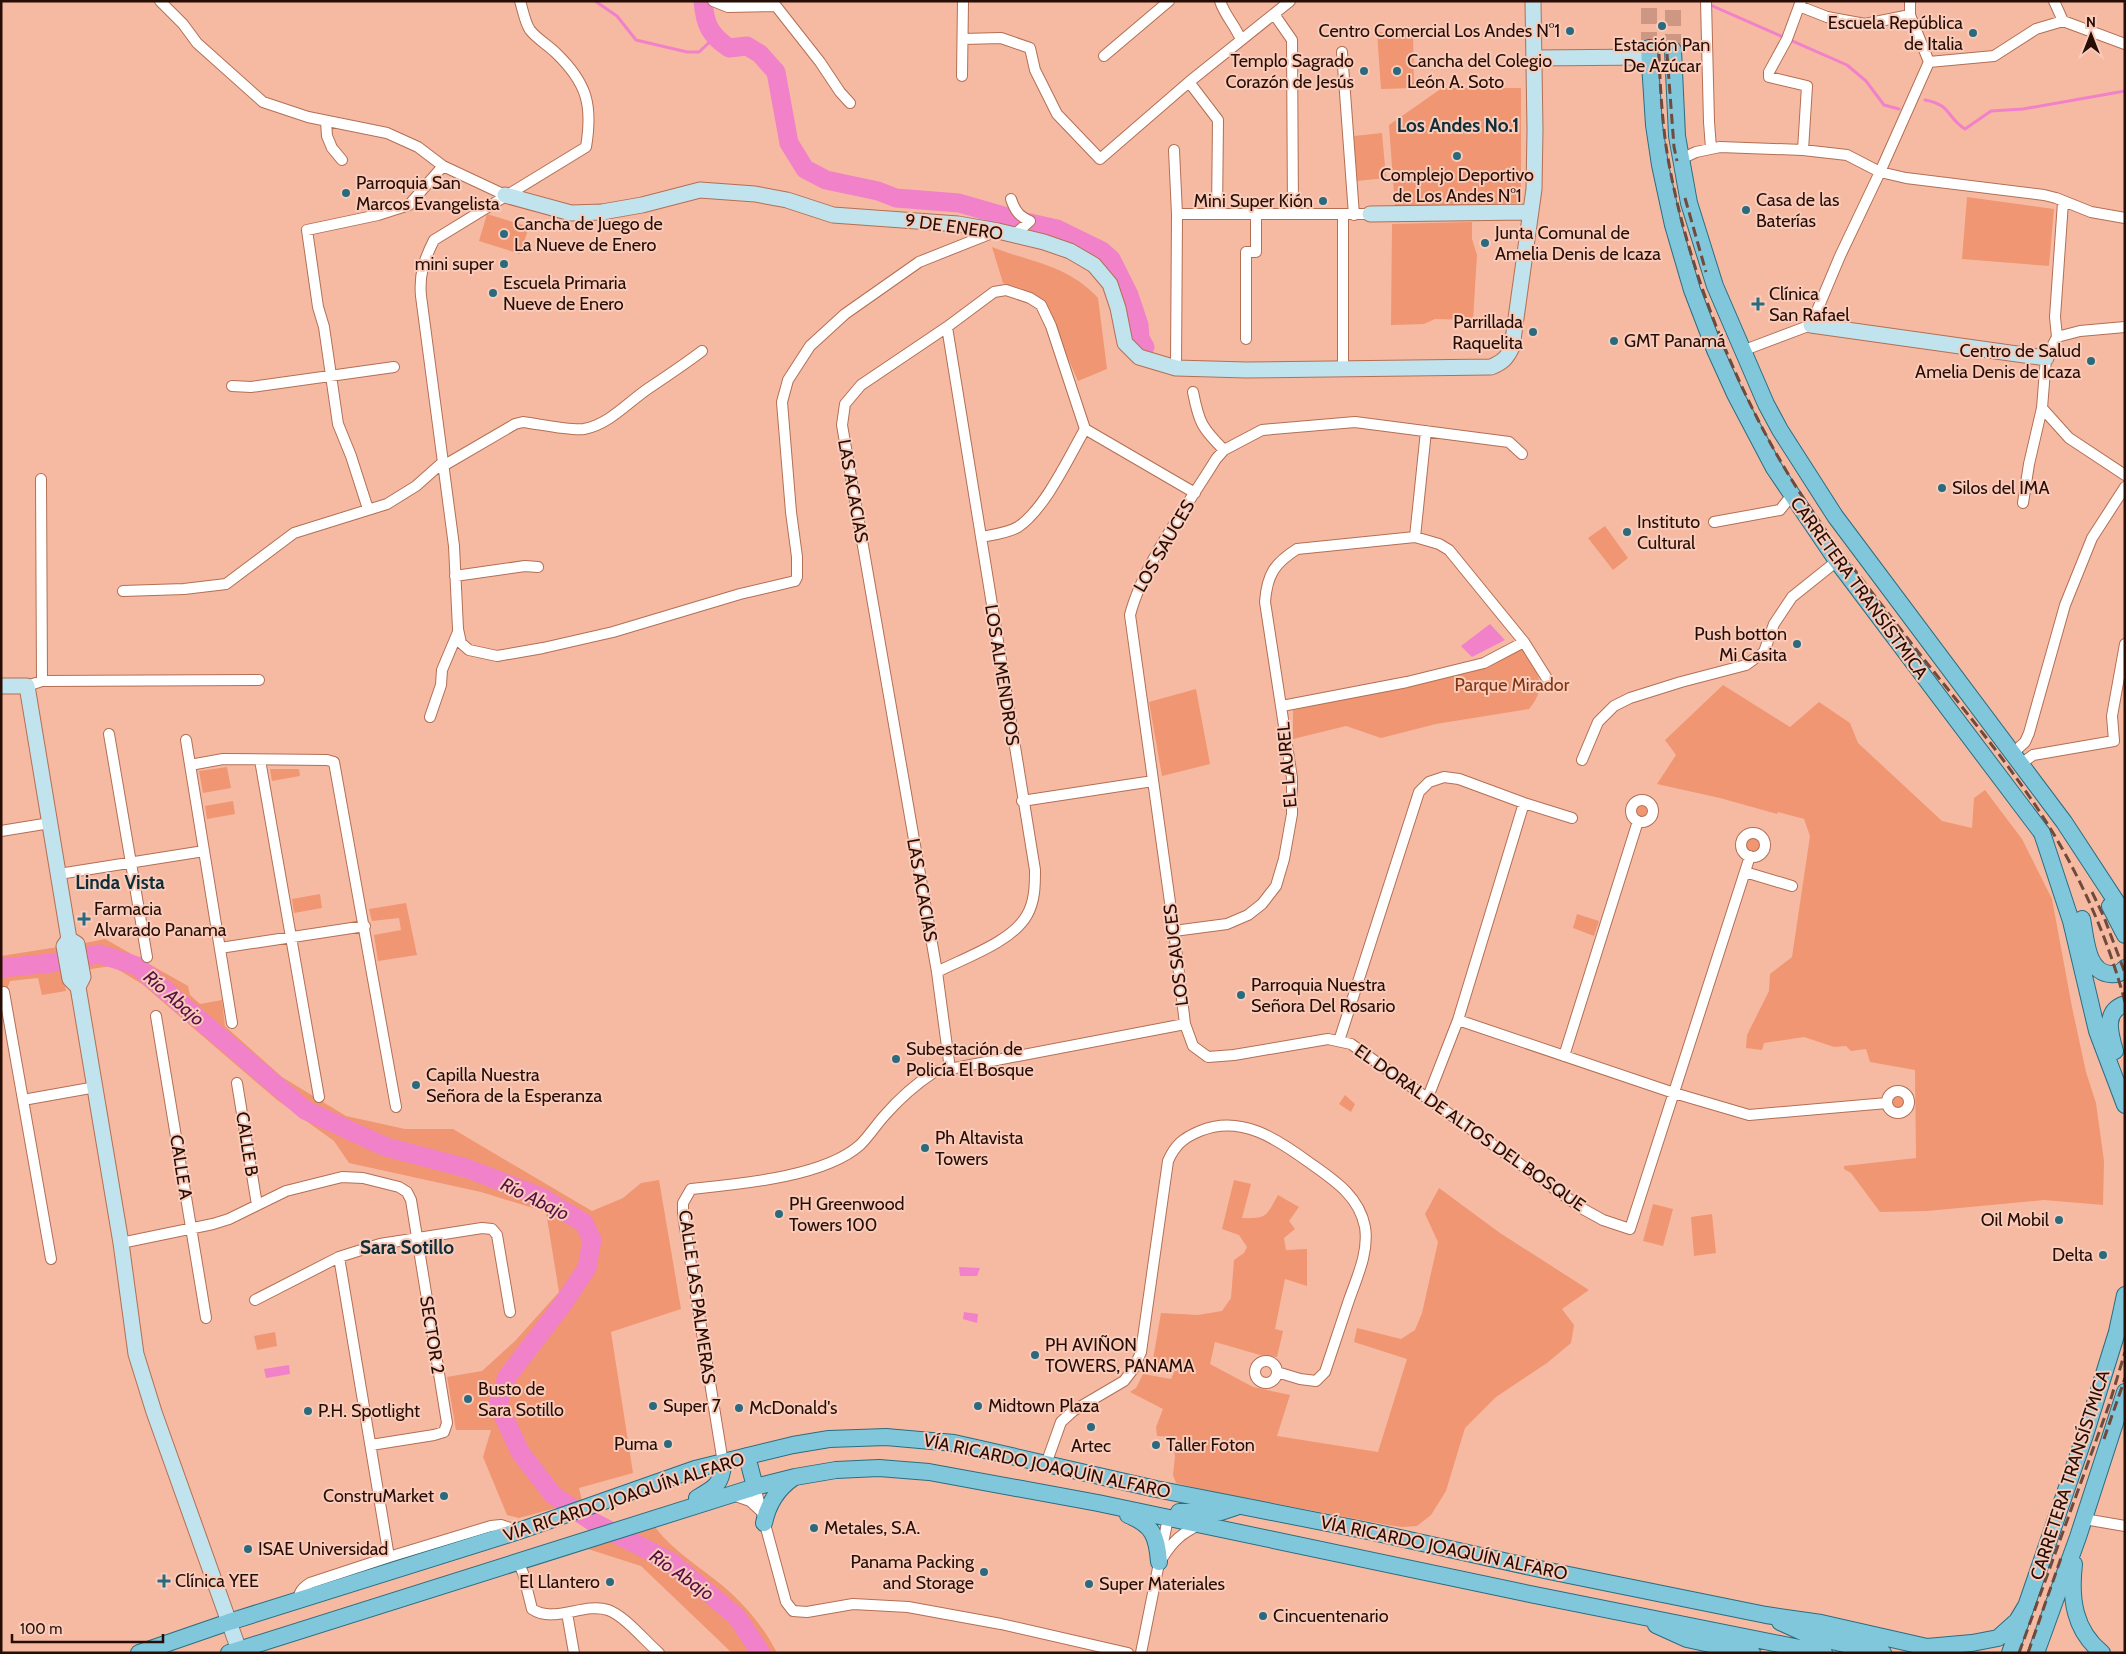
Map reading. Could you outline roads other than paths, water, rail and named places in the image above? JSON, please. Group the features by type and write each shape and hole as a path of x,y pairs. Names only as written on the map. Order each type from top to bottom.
{"main road":[{"name":"CARRETERA TRANSÍSTMICA","path":"1672,50 1677,136 1689,203 1715,286 1754,379 1780,430 1835,516 2064,822 2125,915"},
{"name":"CARRETERA TRANSÍSTMICA","path":"1649,53 1654,125 1660,165 1685,267 1715,350 1735,394 1792,496 1837,561 2042,833 2071,921 2097,1031 2125,1105"},
{"path":"2042,833 2060,864 2075,898 2094,967 2112,975 2118,974 2125,968"},
{"path":"2080,847 2125,935"},
{"path":"2125,1004 2113,1011 2109,1027 2125,1079"},
{"name":"CARRETERA TRANSÍSTMICA","path":"2010,1653 2085,1435 2117,1332 2125,1295"},
{"name":"CARRETERA TRANSÍSTMICA","path":"2036,1653 2078,1537 2125,1392"},
{"name":"VÍA RICARDO JOAQUÍN ALFARO","path":"139,1653 229,1622 519,1531 696,1470 793,1445 829,1440 904,1437 954,1443 1238,1506 1368,1531 1558,1573 1766,1615"},
{"path":"747,1456 755,1487"},
{"path":"663,1514 710,1491 718,1484 722,1477 722,1463"},
{"name":"VÍA RICARDO JOAQUÍN ALFARO","path":"234,1651 561,1549 663,1514 755,1487 795,1476 836,1470 879,1468 929,1472 1098,1503 1638,1616 1756,1646 1824,1653"},
{"path":"763,1517 777,1493 795,1476"},
{"path":"1098,1503 1133,1517 1148,1526 1155,1536 1159,1562"},
{"path":"1168,1518 1176,1512 1221,1512 1238,1506"},
{"path":"2078,1537 2072,1588 2074,1607 2082,1629 2102,1653"},
{"path":"1766,1615 1821,1623 1932,1650 1998,1638 2017,1621 2026,1606"},
{"path":"1766,1615 1811,1636 1883,1653"}],"street":[{"path":"160,1 183,24 197,43 263,102 326,121 347,123 387,133 418,147 443,166 505,195"},
{"path":"520,1 529,30 556,52 576,73 587,98 590,123 586,147 434,240 423,260 420,278 421,296 454,546 458,632 461,643 469,650 497,656 543,648 613,632 740,594 794,581 797,577 797,557 791,512 782,402 788,380 810,346 845,314 919,262 998,231"},
{"path":"713,1 728,7 752,3 776,6 850,103"},
{"path":"962,76 963,1"},
{"path":"1104,56 1170,1"},
{"path":"1220,1 1225,16 1235,25 1241,40"},
{"path":"963,39 1000,38 1030,48 1035,70 1057,114 1100,159 1189,82 1290,1"},
{"path":"1177,214 1370,214 1529,220 1534,189 1536,130 1533,1"},
{"path":"1706,1 1711,148"},
{"path":"1811,324 1929,62 1910,15 1910,1"},
{"path":"2054,1 2063,21"},
{"path":"1803,150 1807,86 1769,77 1769,72 1787,39 1800,4 1827,17 1865,24 1910,15"},
{"path":"1274,14 1292,40 1293,214"},
{"path":"1929,62 1994,56 2036,29 2063,21 2125,44"},
{"path":"1342,52 1354,215"},
{"path":"1534,58 1649,53"},
{"path":"1189,82 1218,120 1217,214"},
{"path":"326,121 327,136 332,148 342,160"},
{"path":"1681,159 1711,148 1752,147 1847,155 1880,172 1906,178 2044,195 2091,212 2125,218"},
{"path":"1174,150 1177,214 1176,368"},
{"path":"368,509 351,456 338,424 323,320 318,307 307,230 378,216 409,205 443,166"},
{"name":"9 DE ENERO","path":"505,195 571,213 610,211 700,190 740,192 787,200 833,215 958,224 1015,234 1070,251 1094,265 1110,284 1118,308 1125,343 1139,357 1176,368 1246,370 1491,367 1501,363 1512,346 1529,220"},
{"path":"1011,199 1014,210 1020,216 1030,221 1015,234"},
{"path":"2023,502 2029,464 2042,408 2046,358 2057,337 2055,317 2063,202"},
{"path":"1246,340 1246,252 1256,252 1256,214"},
{"path":"1343,215 1343,368"},
{"name":"LAS ACACIAS","path":"950,1068 937,972 842,425 845,404 861,385 947,327 994,292 1006,290 1018,293 1041,305 1051,326 1085,428"},
{"path":"1742,351 1811,324 2046,358"},
{"name":"LOS ALMENDROS","path":"937,972 1007,936 1021,924 1028,914 1035,886 1034,870 947,327"},
{"path":"2057,337 2080,331 2125,327"},
{"path":"123,591 184,589 226,584 294,533 388,504 416,486 443,464 515,424 523,422 576,429 585,428 603,421 624,409 648,389 674,374 702,351"},
{"path":"232,386 251,387 394,367"},
{"path":"1193,392 1200,422 1206,432 1224,450"},
{"path":"2042,408 2069,438 2125,475"},
{"name":"LOS SAUCES","path":"1193,1046 1185,1024 1130,615 1134,598 1156,556 1216,459 1224,450 1262,430 1355,422 1509,442 1522,454"},
{"path":"981,537 1017,527 1033,513 1056,480 1085,428 1134,459 1195,493"},
{"path":"1426,431 1415,537 1439,544 1449,550 1524,642 1546,677"},
{"path":"41,479 34,684 50,823 96,1088 121,1243 136,1354 154,1412 229,1622 234,1651"},
{"path":"2016,759 2029,733 2065,605 2092,538 2125,487"},
{"path":"1714,522 1780,510 1792,496"},
{"name":"EL LAUREL","path":"1174,932 1227,924 1248,915 1262,904 1276,886 1284,859 1292,814 1292,778 1266,602 1266,587 1271,572 1283,558 1297,549 1415,537"},
{"path":"1582,760 1598,722 1614,706 1630,698 1681,682 1746,665 1764,652 1774,624 1792,598 1837,561"},
{"path":"455,576 525,566 538,567"},
{"path":"430,717 441,685 442,670 458,632"},
{"name":"EL LAUREL","path":"1282,706 1407,682 1484,663 1524,642"},
{"path":"2016,759 2114,741 2112,716 2125,644"},
{"path":"1,686 259,680"},
{"path":"109,734 147,958"},
{"path":"186,740 232,1023"},
{"path":"190,765 223,759 327,760 334,762 365,926 396,1107"},
{"path":"260,760 319,1097"},
{"path":"1339,1041 1419,792 1429,782 1444,777 1459,779 1572,818"},
{"path":"1022,801 1153,781"},
{"path":"1428,1097 1458,1020 1524,803"},
{"path":"1564,1056 1638,821"},
{"path":"1,831 50,823"},
{"path":"59,874 204,851"},
{"path":"1674,1093 1750,856"},
{"path":"1745,872 1792,886"},
{"path":"220,948 365,926"},
{"path":"4,992 51,1259"},
{"name":"CALLE A","path":"156,1016 206,1318"},
{"path":"1458,1020 1674,1093 1749,1115 1887,1103"},
{"name":"CALLE LAS PALMERAS","path":"722,1463 683,1215 683,1203 692,1189 818,1169 833,1163 862,1143 885,1115 921,1081 934,1072 1185,1024"},
{"name":"EL DORAL DE ALTOS DEL BOSQUE","path":"1193,1046 1208,1057 1234,1055 1328,1039 1351,1044 1583,1209 1603,1220 1630,1229 1674,1093"},
{"name":"CALLE B","path":"237,1083 257,1205"},
{"path":"23,1100 96,1088"},
{"path":"1046,1464 1061,1422 1073,1411 1124,1381 1134,1368 1141,1352 1168,1161 1174,1148 1185,1138 1210,1127 1230,1125 1251,1128 1279,1141 1340,1184 1356,1202 1365,1227 1364,1254 1325,1372 1316,1381 1277,1372"},
{"name":"SECTOR 2","path":"257,1205 286,1191 342,1177 363,1178 399,1187 407,1192 411,1200 447,1423 444,1432 434,1435 371,1445"},
{"path":"121,1243 229,1219 257,1205"},
{"path":"255,1300 339,1257 380,1244 482,1228 492,1229 497,1236 510,1312"},
{"path":"339,1257 389,1556"},
{"path":"755,1487 786,1602 793,1611 807,1612 853,1604 908,1606 1001,1624 1128,1653"},
{"path":"728,1495 750,1501 763,1517"},
{"path":"1141,1653 1168,1518"},
{"path":"2084,1519 2125,1526"},
{"path":"298,1601 299,1594 303,1588 310,1583 389,1556 490,1526 501,1524 519,1531"},
{"path":"1159,1562 1175,1538 1200,1524"},
{"path":"518,1562 532,1609 539,1614 596,1609 608,1610 618,1616 659,1653"},
{"path":"567,1613 574,1653"}],"waterway":[{"path":"595,1 617,16 636,40 687,52 699,52 714,38"},
{"path":"703,1 707,23 717,39 729,48 747,46 760,54 776,72 789,143 805,169 826,180 878,191 896,198 959,203 1057,229 1102,251 1111,259 1129,295 1139,325 1140,338 1145,347"},
{"path":"1701,1 1847,65 1866,81 1884,105 1899,109"},
{"path":"1925,100 1945,108 1959,125 1965,129 1991,111 2023,109 2125,91"},
{"name":"Río Abajo","path":"1,968 52,963 99,954 137,966 305,1110 386,1147 466,1168 541,1197 584,1223 592,1240 587,1268 563,1304 507,1377 498,1404 520,1452 553,1495 593,1522 671,1562 737,1617 761,1653"}],"tunnel":[{"path":"1649,1 1649,48"},
{"path":"1673,1 1673,50"}],"railway":[{"path":"1659,54 1666,146 1686,238 1719,333 1738,379 1760,424 1783,466 1832,539 1996,750 2045,820 2070,863 2092,908 2110,954 2125,1002"},
{"path":"1667,54 1674,147 1677,161"},
{"path":"1685,198 1706,272"},
{"path":"2092,892 2104,917 2125,973"},
{"path":"2019,1653 2109,1405 2125,1352"},
{"path":"2104,1439 2125,1378"},
{"path":"2028,1653 2061,1558"}],"place":[{"name":"Estación Pan De Azúcar","path":"1662,26"},
{"name":"Centro Comercial Los Andes N°1","path":"1570,31"},
{"name":"Escuela República de Italia","path":"1973,33"},
{"name":"Templo Sagrado Corazón de Jesús","path":"1364,71"},
{"name":"Cancha del Colegio León A. Soto","path":"1397,71"},
{"name":"Complejo Deportivo de Los Andes N°1","path":"1457,156"},
{"name":"Parroquia San Marcos Evangelista","path":"346,193"},
{"name":"Mini Super Kión","path":"1323,201"},
{"name":"Casa de las Baterías","path":"1746,210"},
{"name":"Cancha de Juego de La Nueve de Enero","path":"504,234"},
{"name":"Junta Comunal de Amelia Denis de Icaza","path":"1485,243"},
{"name":"mini super","path":"504,264"},
{"name":"Escuela Primaria Nueve de Enero","path":"493,293"},
{"name":"Clínica San Rafael","path":"1758,304"},
{"name":"Parrillada Raquelita","path":"1533,332"},
{"name":"GMT Panamá","path":"1614,341"},
{"name":"Centro de Salud Amelia Denis de Icaza","path":"2091,361"},
{"name":"Silos del IMA","path":"1942,488"},
{"name":"Instituto Cultural","path":"1627,532"},
{"name":"Push botton Mi Casita","path":"1797,644"},
{"name":"Farmacia Alvarado Panama","path":"84,919"},
{"name":"Parroquia Nuestra Señora Del Rosario","path":"1241,995"},
{"name":"Subestación de Policía El Bosque","path":"896,1059"},
{"name":"Capilla Nuestra Señora de la Esperanza","path":"416,1085"},
{"name":"Ph Altavista Towers","path":"925,1148"},
{"name":"PH Greenwood Towers 100","path":"779,1214"},
{"name":"Oil Mobil","path":"2059,1220"},
{"name":"Delta","path":"2103,1255"},
{"name":"PH AVIÑON TOWERS, PANAMA","path":"1035,1355"},
{"name":"Busto de Sara Sotillo","path":"468,1399"},
{"name":"Super 7","path":"653,1406"},
{"name":"Midtown Plaza","path":"978,1406"},
{"name":"McDonald's","path":"739,1408"},
{"name":"P.H. Spotlight","path":"308,1411"},
{"name":"Artec","path":"1091,1427"},
{"name":"Puma","path":"668,1444"},
{"name":"Taller Foton","path":"1156,1445"},
{"name":"ConstruMarket","path":"444,1496"},
{"name":"Metales, S.A.","path":"814,1528"},
{"name":"ISAE Universidad","path":"248,1549"},
{"name":"Panama Packing and Storage","path":"984,1572"},
{"name":"Clínica YEE","path":"164,1581"},
{"name":"El Llantero","path":"610,1582"},
{"name":"Super Materiales","path":"1089,1584"},
{"name":"Cincuentenario","path":"1263,1616"}],"district":[{"name":"Los Andes No.1","path":"1458,125"},
{"name":"Linda Vista","path":"120,882"},
{"name":"Sara Sotillo","path":"407,1247"}],"park label":[{"name":"Parque Mirador","path":"1512,685"}]}
